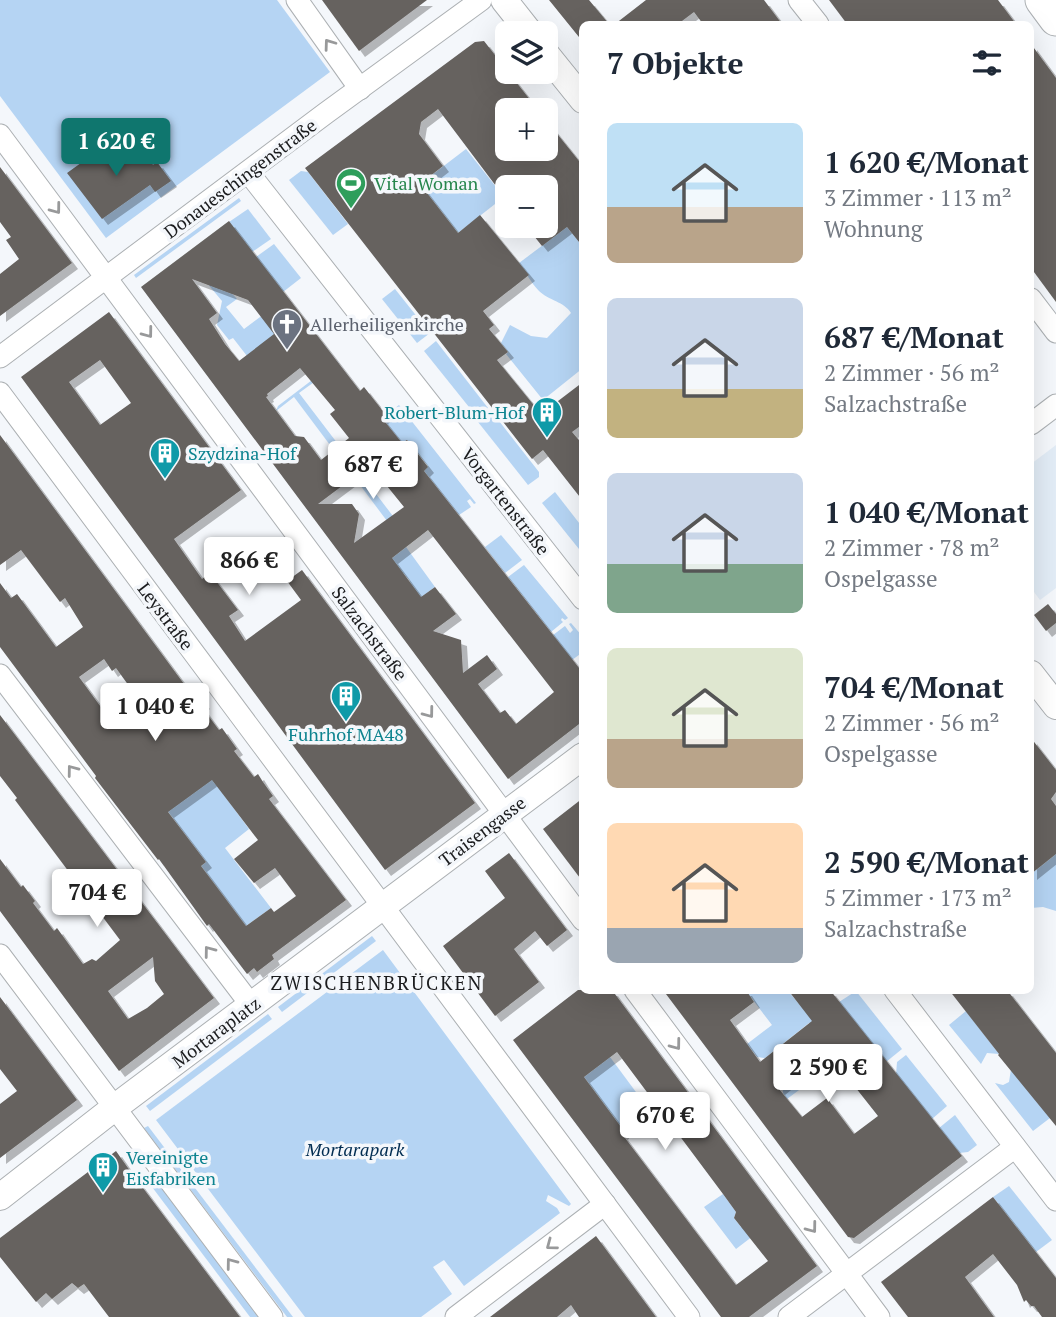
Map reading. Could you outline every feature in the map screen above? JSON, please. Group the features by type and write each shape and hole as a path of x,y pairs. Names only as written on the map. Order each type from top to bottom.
{"main road":[{"path":"1042,0 1056,19"}],"street":[{"path":"297,0 360,89"},
{"name":"Donaueschingenstraße","path":"0,357 481,0"},
{"path":"504,0 521,21"},
{"path":"799,0 816,21"},
{"path":"558,69 579,95"},
{"name":"Salzachstraße","path":"0,135 579,915"},
{"name":"Vorgartenstraße","path":"248,172 579,594"},
{"path":"1034,303 1056,332"},
{"name":"Leystraße","path":"0,393 381,906"},
{"path":"1034,422 1056,405"},
{"path":"0,675 251,1005"},
{"path":"1034,678 1056,706"},
{"name":"Traisengasse","path":"381,906 579,759"},
{"path":"381,906 689,1317"},
{"name":"Mortaraplatz","path":"114,1108 381,906"},
{"path":"0,955 272,1317"},
{"path":"638,994 879,1317"},
{"path":"898,994 1056,1200"},
{"path":"0,1197 114,1108"},
{"path":"789,1317 1015,1147"},
{"path":"469,1313 605,1204"}],"shaded area":[{"path":"1056,445 1056,588 1040,600 1034,592 1034,462"}],"green space":[{"path":"0,0 277,0 330,72 106,238 0,96"},
{"path":"466,149 495,186 495,204 458,233 420,184"},
{"path":"301,171 308,172 348,224 333,235 289,180"},
{"path":"239,198 241,201 136,278 134,275"},
{"path":"248,209 271,239 252,252 229,222"},
{"path":"567,227 579,242 579,371 543,400 506,354 508,352 501,343 510,325 531,336 547,338 571,313 533,285 519,263 552,238 558,238 558,234"},
{"path":"274,244 301,278 283,292 256,257"},
{"path":"206,282 228,289 237,299 226,307 244,329 287,297 300,314 247,356 233,338 229,340 217,325 222,301"},
{"path":"395,289 430,333 417,343 382,299"},
{"path":"436,341 488,408 477,417 424,351"},
{"path":"337,361 339,364 299,393 402,528 396,533 294,397 276,411 278,406"},
{"path":"399,405 476,503 470,499 467,501 471,507 459,515 424,471 428,466 407,440 402,443 382,418"},
{"path":"492,412 539,472 539,477 528,485 478,422"},
{"path":"555,492 579,523 579,549 542,503"},
{"path":"501,535 522,560 505,573 485,547"},
{"path":"406,547 435,587 416,601 409,588 410,581 403,573 397,573 387,562"},
{"path":"524,565 568,618 562,618 563,622 551,632 508,577"},
{"path":"569,624 579,632 579,655 572,660 553,635 565,626 570,633 573,630"},
{"path":"210,776 249,829 225,848 271,908 246,926 201,866 206,862 166,809 190,796"},
{"path":"1056,854 1056,911 1034,908 1034,872"},
{"path":"372,936 376,941 282,1012 278,1007"},
{"name":"Mortarapark","path":"383,950 571,1204 569,1206 548,1195 546,1201 560,1213 464,1286 444,1260 433,1267 452,1294 421,1317 305,1317 156,1120"},
{"path":"748,994 791,994 825,1034 809,1023 765,1058 757,1057 747,1044 772,1025"},
{"path":"851,994 858,994 902,1049 886,1062 839,1002"},
{"path":"966,1011 999,1054 987,1053 981,1064 949,1025"},
{"path":"268,1014 272,1019 150,1111 146,1106"},
{"path":"829,1043 842,1058 787,1099 783,1086 824,1052"},
{"path":"906,1055 947,1106 932,1119 896,1075 897,1062"},
{"path":"610,1057 650,1111 624,1131 584,1077"},
{"path":"1011,1069 1050,1118 1033,1131 995,1083 1003,1085 1009,1082"},
{"path":"955,1115 977,1145 968,1152 959,1153 939,1128"},
{"path":"148,1126 293,1317 287,1317 144,1128"},
{"path":"151,1174 259,1317 250,1317 146,1179"},
{"path":"1009,1186 1052,1240 1036,1252 993,1197"},
{"path":"723,1194 736,1212 734,1218 753,1236 736,1249 704,1207"}],"building":[{"path":"322,0 427,0 359,51"},
{"path":"549,0 589,0 606,21 579,21 579,37"},
{"path":"646,0 764,0 780,21 701,21 694,12 682,21 619,21"},
{"path":"829,0 998,0 1014,21 845,21"},
{"path":"484,41 495,55 495,84 518,84 529,98 495,98 495,161 558,161 558,135 579,161 579,242 567,227 558,234 558,175 495,175 495,185 438,109 421,122 419,134 443,166 420,184 458,233 480,215 495,233 495,238 499,238 529,275 483,311 494,325 489,329 508,352 497,360 541,414 579,385 579,427 572,432 579,440 579,496 543,450 532,459 305,168 475,42"},
{"path":"1034,48 1056,78 1056,302 1034,272"},
{"path":"129,142 139,156 144,152 153,165 157,162 171,181 155,192 150,185 102,219 67,173 106,145 111,154"},
{"path":"0,167 72,263 0,316 0,274 19,259 6,240 11,237 0,222"},
{"path":"229,221 360,391 364,387 386,415 382,418 402,443 407,440 428,467 424,471 579,668 579,724 508,779 141,287","holes":["192,279 248,300 274,334 239,361 209,319 217,313","300,368 335,410 330,414 349,438 321,460 304,437 295,436 266,397","370,465 404,507 354,543 359,514 352,504 318,504","428,530 554,692 516,724 505,710 500,713 478,684 497,669 487,655 463,673 461,640 433,631 456,614 435,587 421,597 392,558"]},
{"path":"536,238 553,238 542,246"},
{"path":"109,312 241,490 174,539 202,579 210,573 238,610 229,616 245,641 301,600 287,581 302,570 475,803 385,870 21,377","holes":["100,360 131,403 100,425 69,382"]},
{"path":"0,435 187,688 190,685 204,703 201,706 219,730 222,728 237,749 234,751 254,777 258,774 273,796 269,799 346,900 272,955 274,959 257,972 254,968 247,974 209,924 207,926 159,859 95,778 0,647 0,583 11,598 17,594 56,647 83,627 65,598 60,602 21,550 0,565","holes":["104,659 112,671 116,668 142,704 114,725 79,677","212,780 258,840 234,859 254,883 275,868 296,896 274,912 271,908 246,926 201,866 206,862 168,812"]},
{"path":"1048,604 1056,614 1056,623 1046,631 1034,615"},
{"path":"0,715 214,998 119,1071 0,911 0,859 35,901 33,903 54,931 57,928 83,964 92,959 96,961 120,940 0,776","holes":["153,957 155,981 164,994 128,1019 108,991"]},
{"path":"1034,742 1056,770 1056,792 1051,799 1056,806 1056,854 1034,872"},
{"path":"579,801 579,877 543,829"},
{"path":"509,853 567,930 547,946 535,931 514,949 539,982 495,1016 443,946 505,898 485,871"},
{"path":"578,990 579,994 615,994 817,1266 749,1317 721,1317 513,1040","holes":["617,1052 736,1212 734,1218 768,1261 736,1285 622,1134 624,1131 584,1077"]},
{"path":"666,994 749,994 754,1002 730,1020 760,1062 812,1021 791,994 833,994 962,1156 854,1238 848,1237","holes":["832,1046 854,1073 848,1078 878,1116 854,1134 827,1098 802,1117 779,1089"]},
{"path":"952,994 1010,994 1056,1053 1056,1126 998,1055"},
{"path":"0,997 77,1100 0,1158 0,1104 17,1091 0,1069"},
{"name":"Vereinigte Eisfabriken","path":"116,1151 240,1317 109,1317 84,1284 78,1288 72,1283 52,1299 46,1293 36,1302 0,1257 0,1238"},
{"path":"993,1197 1056,1278 1056,1317 1042,1317 1034,1306 1026,1300 1024,1302 1017,1285 993,1254 965,1277 994,1317 908,1317 881,1282"},
{"path":"596,1236 656,1317 579,1317 571,1305 557,1317 490,1317"}],"place":[{"name":"Vital Woman","path":"351,210"},
{"name":"Allerheiligenkirche","path":"287,351"},
{"name":"Robert-Blum-Hof","path":"547,439"},
{"name":"Szydzina-Hof","path":"165,480"},
{"name":"Fuhrhof MA48","path":"346,723"},
{"name":"Vereinigte Eisfabriken","path":"103,1194"}],"district":[{"name":"ZWISCHENBRÜCKEN","path":"377,982"}]}
